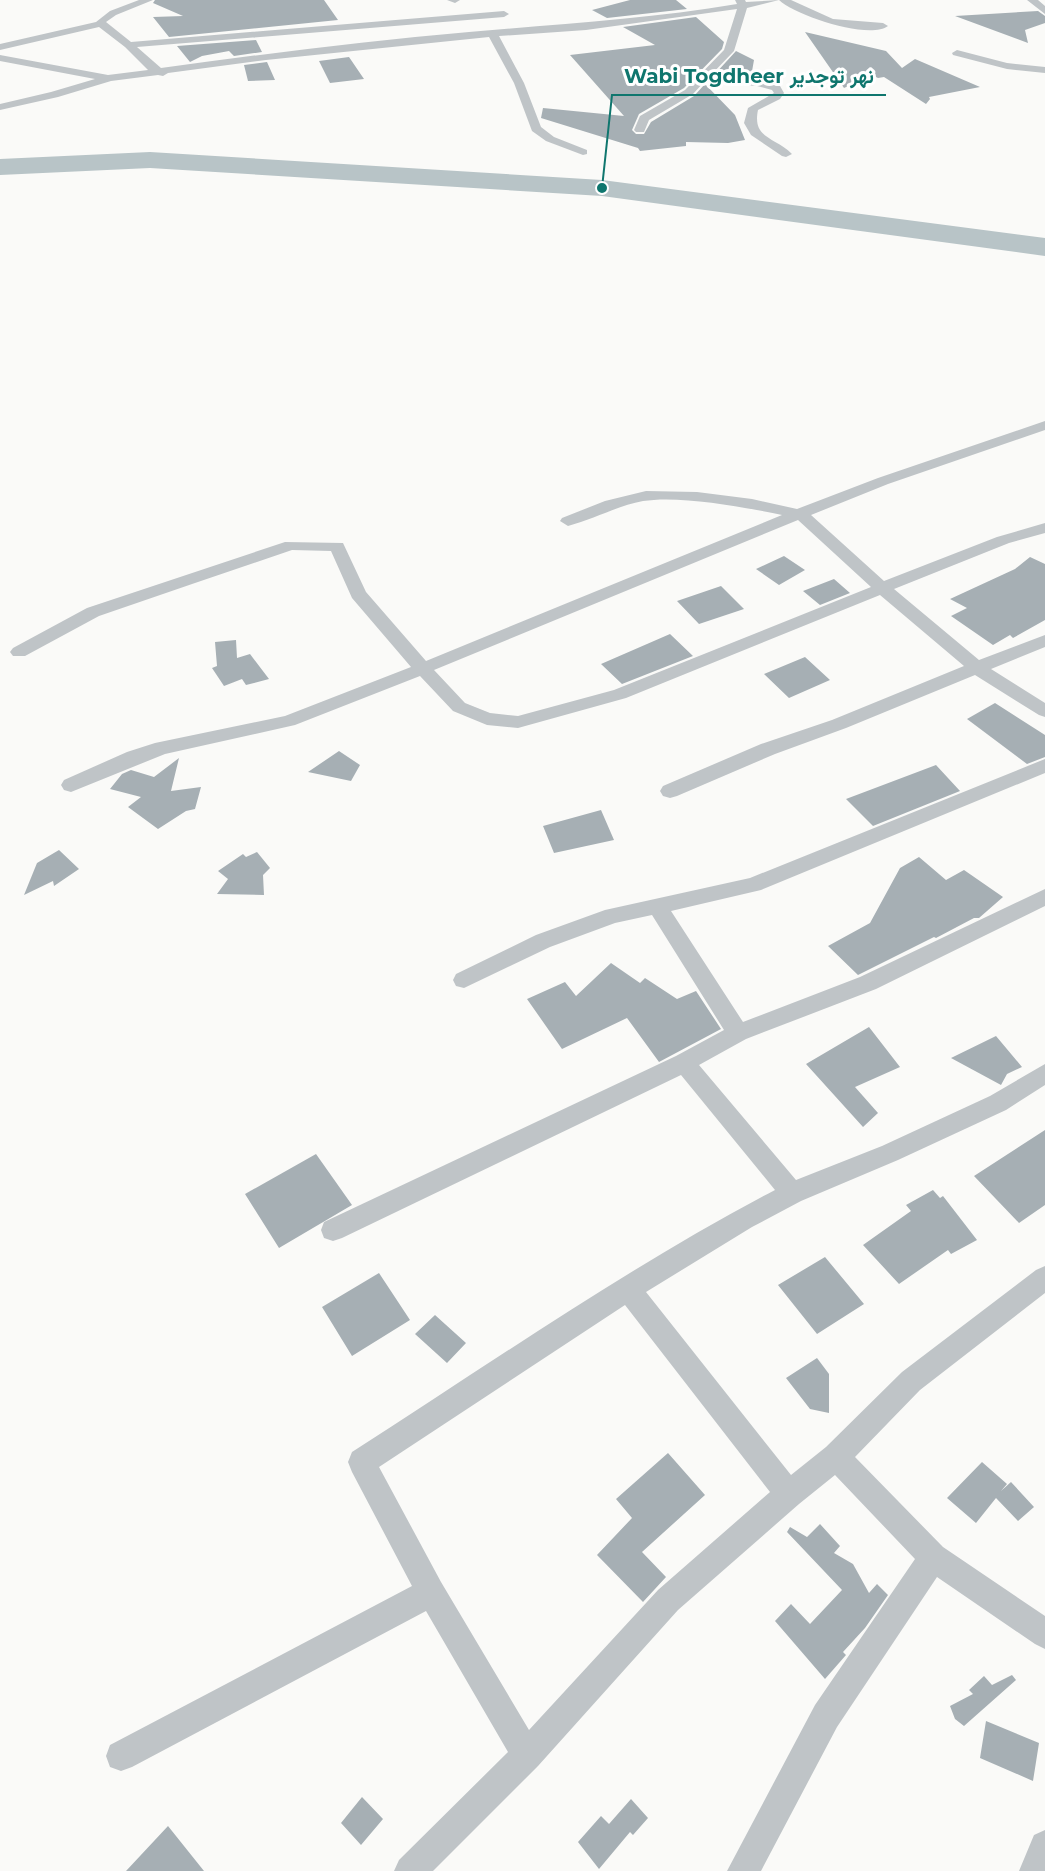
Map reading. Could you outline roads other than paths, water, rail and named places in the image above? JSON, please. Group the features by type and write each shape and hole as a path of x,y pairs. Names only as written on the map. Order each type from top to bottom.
{"street":[{"path":"101,24 100,21 133,2 148,0"},
{"path":"495,0 517,32"},
{"path":"0,107 54,95 110,78 163,73 311,52 492,33 586,27 774,0"},
{"path":"783,0 816,18 834,24 883,26"},
{"path":"1032,0 1045,11"},
{"path":"640,130 644,118 689,92 729,51 741,3"},
{"path":"129,45 504,14"},
{"path":"0,47 101,24 129,45 152,68 163,73"},
{"path":"492,33 519,83 536,129 550,139 582,152"},
{"path":"957,52 1007,66 1045,70"},
{"path":"0,58 110,78"},
{"path":"701,79 758,83 776,88 779,93 776,98 753,108 750,123 755,133 786,154"},
{"path":"71,785 134,757 162,748 288,721 423,669 720,545 802,515 883,481 1045,425"},
{"path":"568,521 611,504 646,496 697,497 752,504 802,515 881,587 976,668 1045,711"},
{"path":"19,652 93,612 291,545 337,546 358,594 459,707 487,719 518,722 620,694 764,634 833,609 881,587 1003,540 1045,528"},
{"path":"670,791 768,749 839,724 1045,641"},
{"path":"464,980 543,941 612,916 754,885 1045,766"},
{"path":"333,1230 684,1063 738,1033 868,983 1045,897"},
{"path":"657,905 738,1033"},
{"path":"684,1063 792,1193"},
{"path":"527,1755 431,1592 362,1462 628,1289 742,1218 792,1193 890,1153 998,1103 1045,1073"},
{"path":"410,1871 527,1755 668,1600 789,1494 836,1457 911,1381 1045,1278"},
{"path":"628,1289 789,1494"},
{"path":"836,1457 933,1557 1045,1634"},
{"path":"743,1871 826,1716 933,1557"},
{"path":"121,1756 431,1592"},
{"path":"1035,1871 1045,1846"}],"waterway":[{"path":"0,167 150,160 602,188 1045,247"}],"place":[{"name":"Wabi Togdheer نهر توجدير","path":"602,188"}]}
